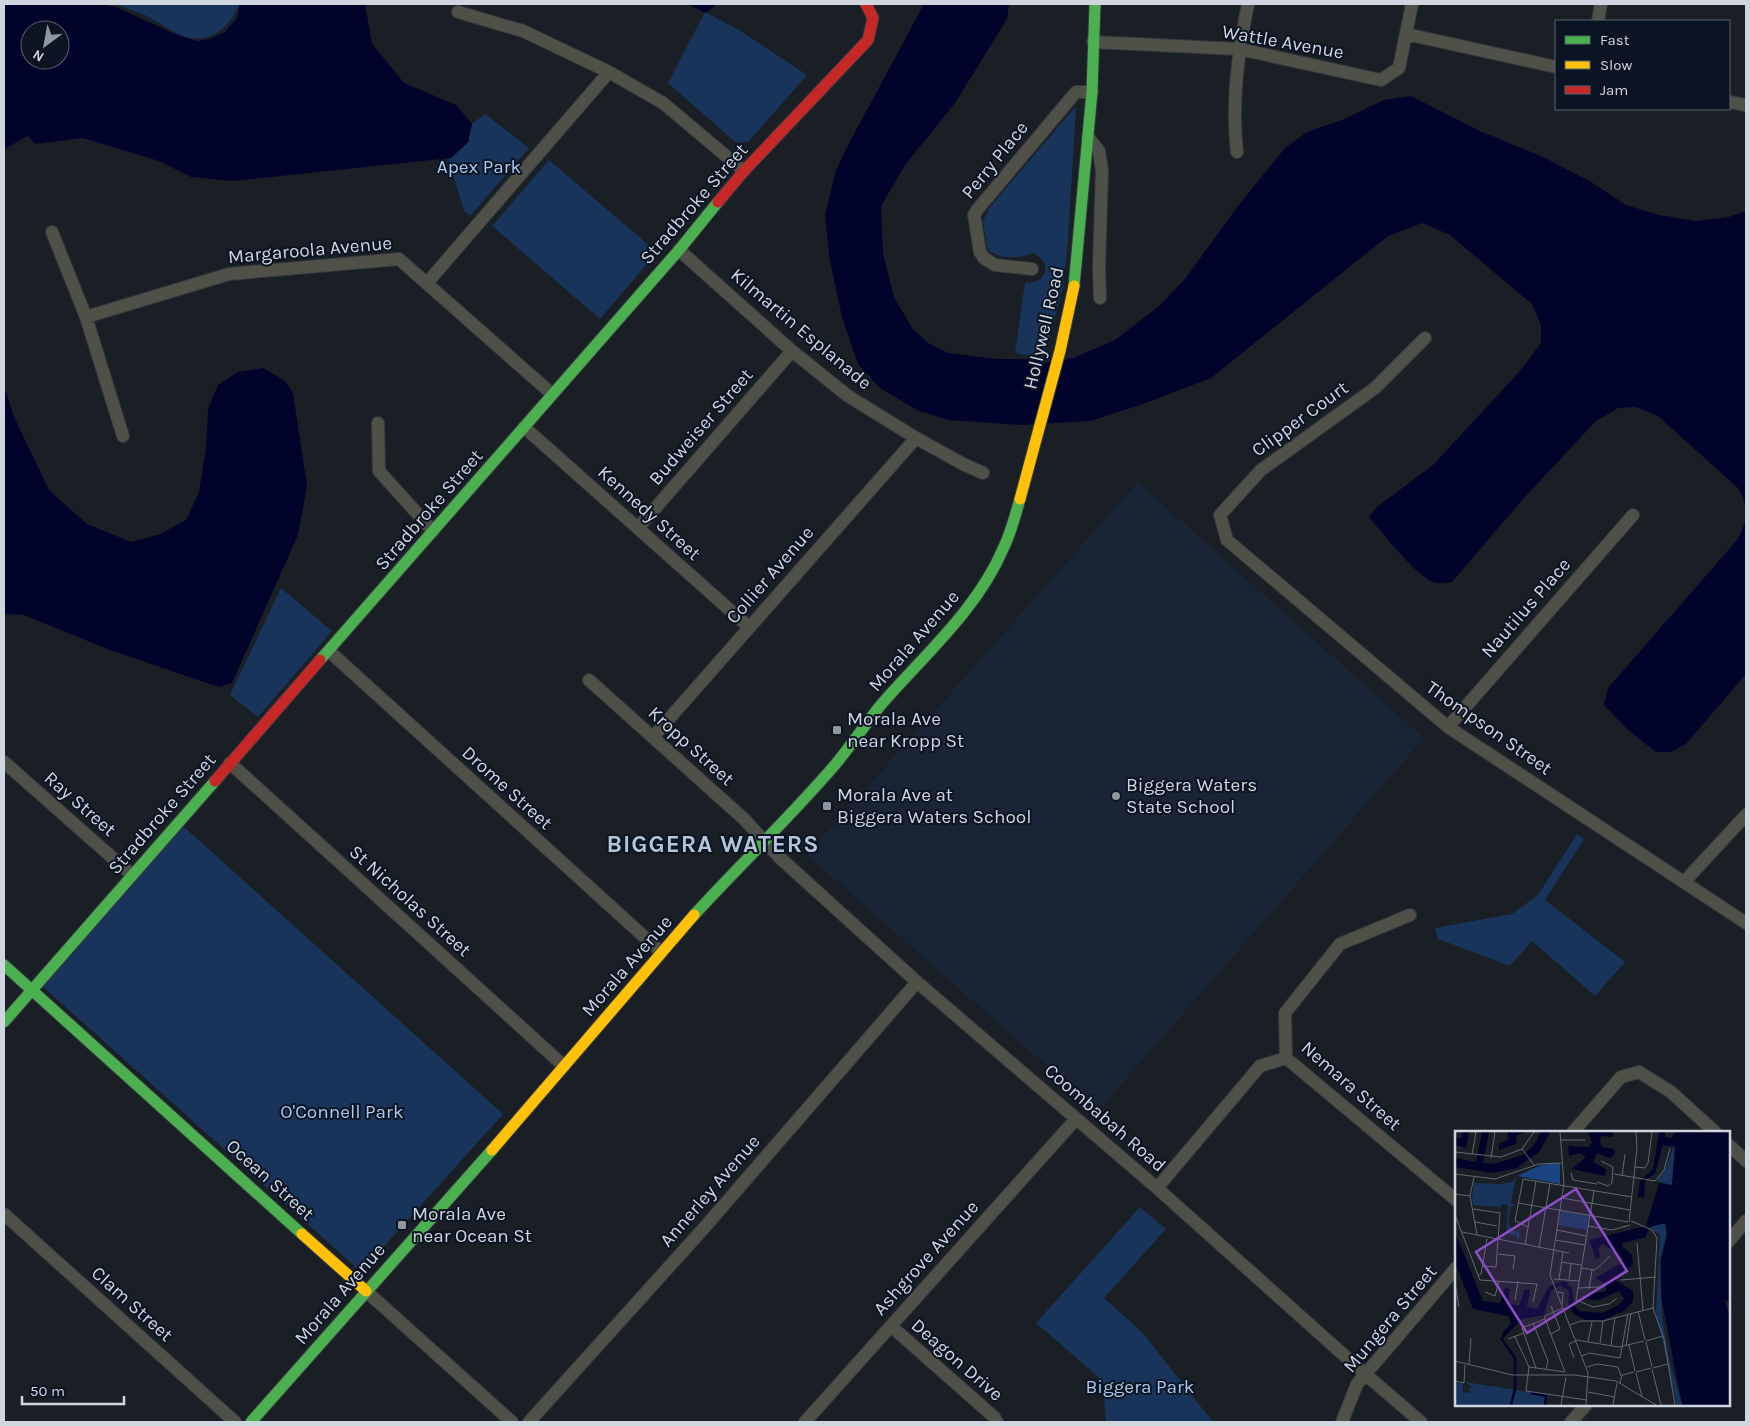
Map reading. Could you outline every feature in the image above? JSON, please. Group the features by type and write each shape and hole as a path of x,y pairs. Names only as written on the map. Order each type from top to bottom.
{"street":[{"name":"Stradbroke Street","path":"4,1022 679,250 744,171 868,40 873,18 866,4"},
{"name":"Hollywell Road","path":"1013,524 1060,351 1076,278 1092,92 1094,4"},
{"path":"1237,152 1234,131 1239,49 1248,4"},
{"name":"Wattle Avenue","path":"1093,42 1239,49 1381,80 1399,68 1412,4"},
{"path":"1598,20 1602,4"},
{"path":"458,12 523,31 609,72 663,103 744,171"},
{"path":"1406,34 1555,67"},
{"path":"427,283 609,72"},
{"name":"Perry Place","path":"1032,269 995,264 984,258 980,252 974,215 1076,92 1092,92"},
{"path":"1730,102 1746,105"},
{"path":"1088,137 1099,151 1102,170 1100,298"},
{"path":"52,232 86,317 123,436"},
{"name":"Kilmartin Esplanade","path":"679,250 792,351 848,396 916,438 983,473"},
{"name":"Margaroola Avenue","path":"86,317 229,274 399,259 552,394"},
{"name":"Clipper Court","path":"1227,540 1220,515 1261,470 1375,388 1424,338"},
{"name":"Budweiser Street","path":"638,528 792,351"},
{"path":"378,423 379,471 433,532"},
{"name":"Kennedy Street","path":"524,427 748,627"},
{"name":"Collier Avenue","path":"653,737 916,438"},
{"name":"Nautilus Place","path":"1448,726 1633,515"},
{"name":"Morala Avenue","path":"250,1422 564,1066 661,952 835,765 874,713 967,608 988,579 1002,555 1013,524"},
{"name":"Thompson Street","path":"1227,540 1448,726 1746,923"},
{"name":"Drome Street","path":"329,651 661,952"},
{"name":"Kropp Street","path":"589,680 744,819 765,842"},
{"name":"Ray Street","path":"4,762 132,874"},
{"name":"St Nicholas Street","path":"230,763 564,1066"},
{"path":"1684,882 1746,815"},
{"name":"Coombabah Road","path":"765,842 779,857 917,982 1157,1188 1421,1422"},
{"name":"Nemara Street","path":"1410,915 1340,944 1285,1013 1286,1058 1455,1199"},
{"name":"Ocean Street","path":"4,965 512,1422"},
{"name":"Annerley Avenue","path":"529,1422 709,1222 917,982"},
{"path":"1157,1188 1260,1066 1286,1058"},
{"path":"1575,1131 1621,1077 1638,1072 1670,1092 1714,1131"},
{"name":"Ashgrove Avenue","path":"805,1422 1076,1118"},
{"path":"1730,1146 1746,1161"},
{"name":"Clam Street","path":"4,1214 235,1422"},
{"path":"1730,1240 1746,1221"},
{"name":"Mungera Street","path":"1342,1422 1358,1384 1365,1374 1455,1269"},
{"name":"Deagon Drive","path":"891,1326 994,1417 997,1422"},
{"path":"1571,1422 1585,1406"}],"shaded area":[{"path":"4,4 102,4 116,7 173,33 197,41 209,39 225,32 237,18 240,4 365,4 372,44 404,83 456,105 472,124 468,142 451,158 232,181 191,177 159,161 83,138 35,144 28,136 4,149"},
{"path":"688,4 718,4 705,13"},
{"path":"924,4 1009,4 1007,19 955,103 905,165 881,206 883,253 894,297 912,328 928,343 948,353 997,359 1031,359 1039,364 1073,358 1115,340 1158,307 1185,279 1238,206 1285,148 1307,132 1342,120 1384,100 1411,96 1480,131 1543,157 1591,182 1626,205 1659,215 1696,221 1729,217 1746,211 1746,511 1738,488 1658,416 1636,407 1618,408 1596,421 1524,498 1452,582 1436,583 1428,580 1420,573 1369,517 1377,507 1433,465 1520,371 1541,343 1541,325 1532,304 1450,235 1422,223 1388,236 1211,378 1140,405 1090,421 1023,425 949,420 919,411 881,389 858,364 842,317 830,261 825,216 835,173 847,147"},
{"path":"263,368 285,381 293,393 307,486 298,535 232,683 219,687 110,650 24,615 4,614 4,386 15,419 49,490 87,524 131,542 160,534 186,520 199,492 206,448 208,409 218,385 238,372"},
{"name":"Biggera Waters State School","path":"1138,482 1424,738 1098,1111 807,855"},
{"path":"1746,515 1746,674 1686,744 1671,752 1656,752 1628,730 1604,705 1608,688 1737,540"}],"green space":[{"path":"122,4 239,4 230,21 217,33 200,38 191,38 181,36 145,15 121,6"},
{"path":"705,12 739,30 807,75 749,141 742,143 734,141 668,83"},
{"path":"1076,106 1068,241 1063,287 1044,358 1015,353 1025,282 1031,283 1042,278 1045,268 1044,263 1033,253 1020,257 1003,257 990,252 987,246 983,221 990,207"},
{"name":"Apex Park","path":"485,114 529,148 470,216 464,211 448,158 451,158 468,142 472,124"},
{"path":"549,160 657,252 600,319 492,226"},
{"path":"281,588 332,631 258,717 230,695"},
{"name":"O'Connell Park","path":"183,826 503,1114 361,1272 40,984"},
{"path":"1577,834 1584,839 1545,900 1625,962 1595,996 1532,941 1510,966 1438,939 1435,928 1512,914 1538,895"},
{"name":"Biggera Park","path":"1140,1207 1166,1229 1104,1298 1142,1332 1213,1422 1106,1422 1103,1381 1036,1323"}],"traffic: fast":[{"path":"1074,286 1092,92 1095,4"},
{"path":"320,660 679,250 718,202"},
{"path":"694,915 817,785 840,759 880,706 964,612 979,592 1003,549 1011,531 1020,499"},
{"path":"4,1022 215,781"},
{"path":"4,965 302,1234"},
{"path":"251,1422 492,1150"}],"traffic: slow":[{"path":"1020,499 1060,351 1074,286"},
{"path":"492,1150 694,915"},
{"path":"302,1234 366,1291"}],"traffic: jam":[{"path":"718,202 744,171 868,40 873,18 866,4"},
{"path":"215,781 320,660"}],"place":[{"name":"Morala Ave near Kropp St","path":"837,730"},
{"name":"Biggera Waters State School","path":"1116,796"},
{"name":"Morala Ave at Biggera Waters School","path":"827,806"},
{"name":"Morala Ave near Ocean St","path":"402,1225"}],"district":[{"name":"BIGGERA WATERS","path":"713,844"}]}
